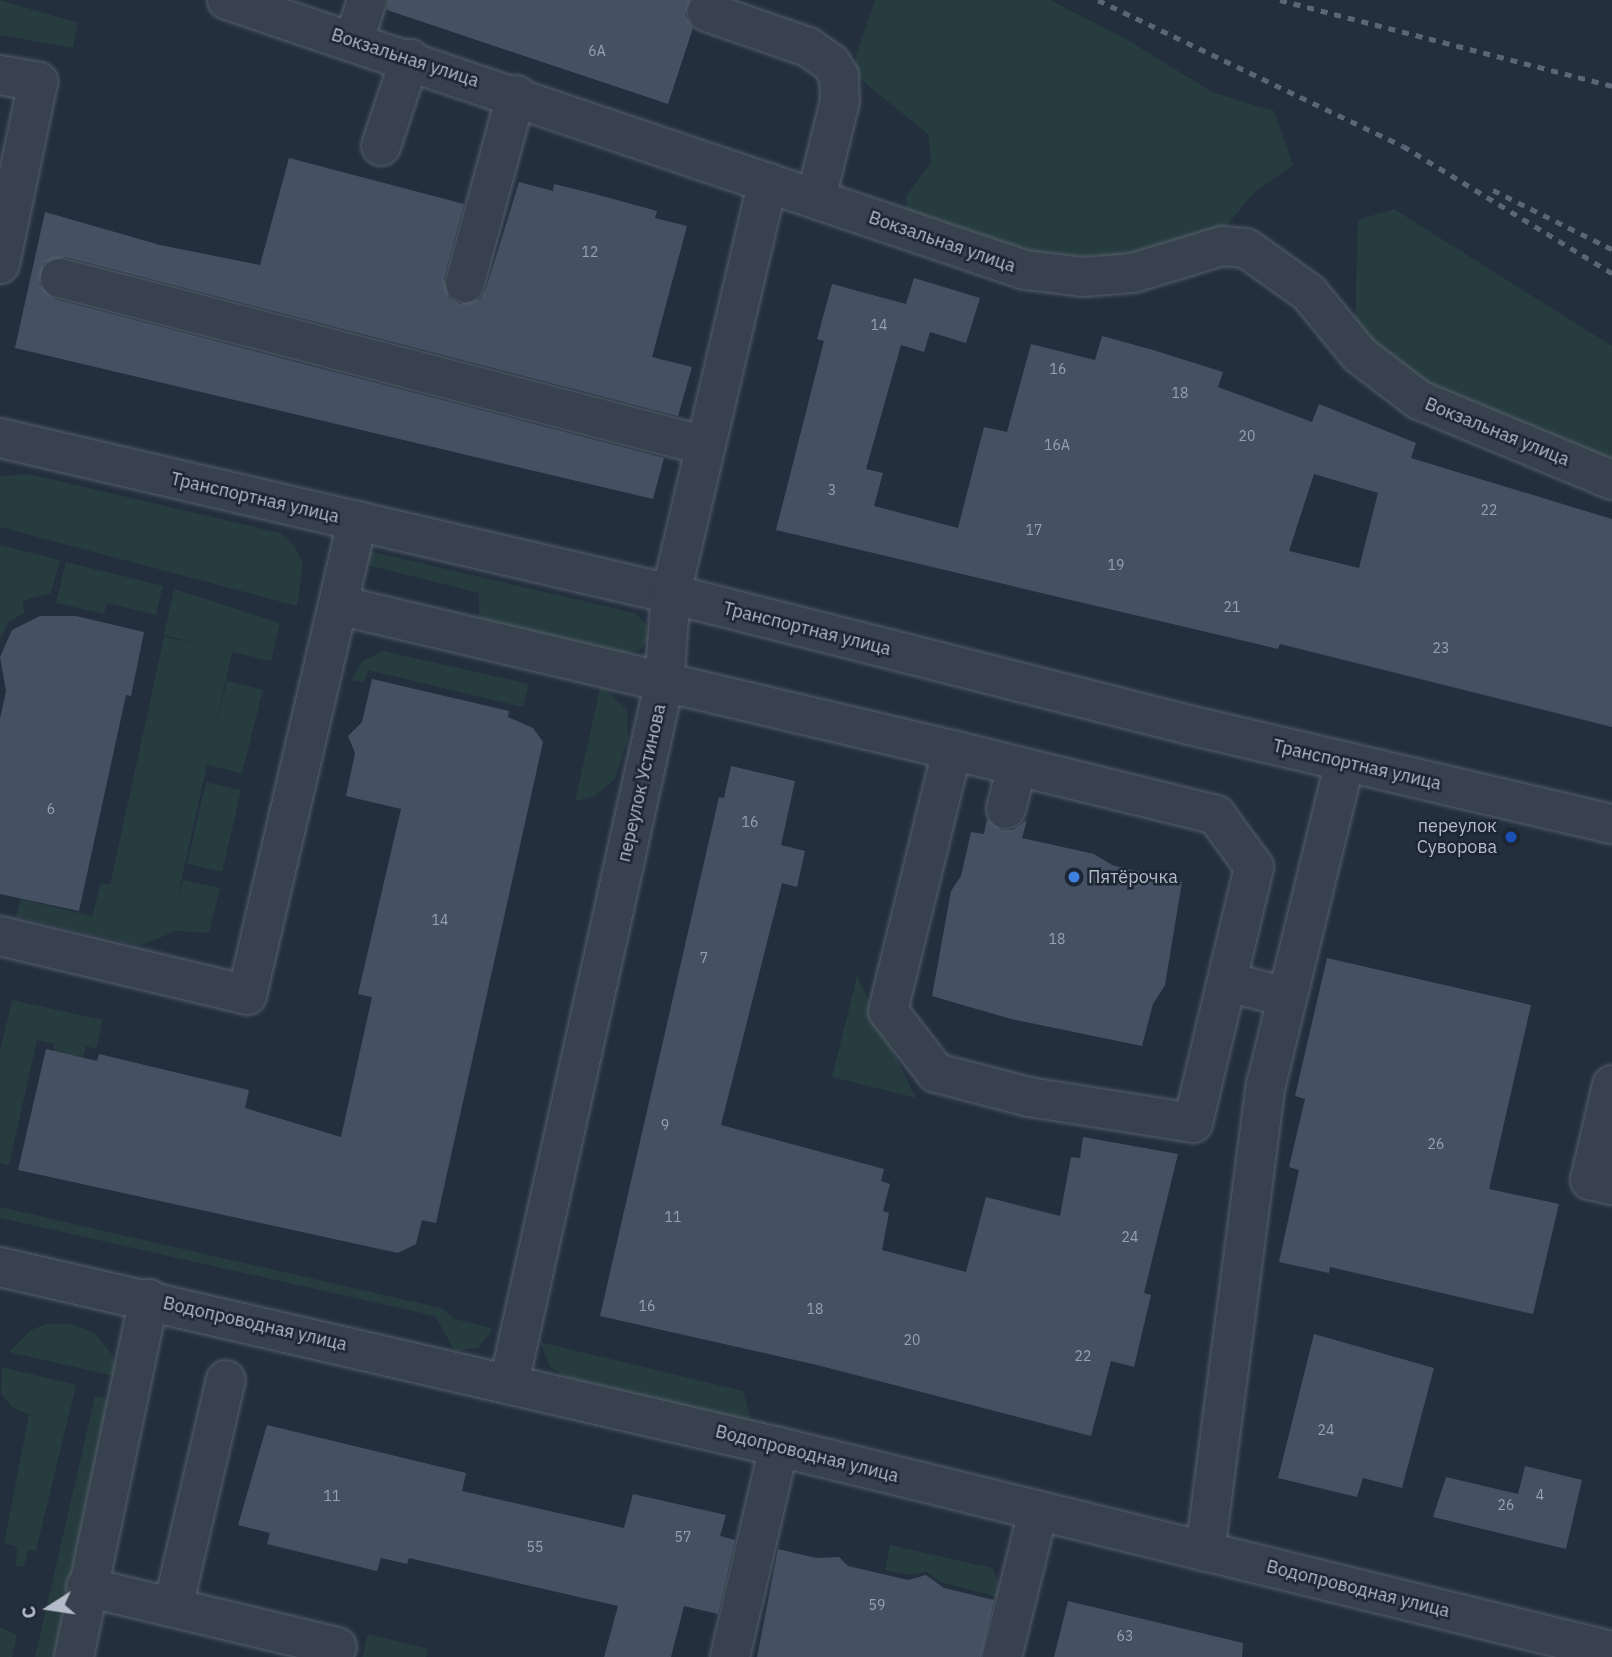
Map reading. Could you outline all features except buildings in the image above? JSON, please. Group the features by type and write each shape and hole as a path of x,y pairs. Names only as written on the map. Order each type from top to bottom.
{"street":[{"name":"Вокзальная улица","path":"227,0 410,59 1025,270 1060,275 1133,273 1222,246 1246,248 1309,293 1360,355 1419,400 1612,480"},
{"path":"354,41 367,0"},
{"path":"707,12 808,47 831,63 839,76 840,100 817,198"},
{"path":"381,146 410,59"},
{"path":"0,75 38,82 0,264"},
{"path":"465,283 516,96"},
{"name":"переулок Устинова","path":"509,1383 664,684 671,594 768,182"},
{"path":"60,278 706,446"},
{"name":"Транспортная улица","path":"0,438 671,594 1345,762 1612,824"},
{"path":"0,936 247,995 357,522"},
{"path":"338,605 952,750 1216,815 1254,867 1193,1123 1029,1097 936,1073 888,1011 952,750"},
{"path":"1205,1552 1266,1085 1345,762"},
{"path":"1006,809 1017,766"},
{"path":"1227,982 1287,997"},
{"path":"1612,1085 1590,1180 1612,1185"},
{"name":"Водопроводная улица","path":"1,1271 149,1299 509,1383 1612,1651"},
{"path":"74,1657 86,1587 149,1299"},
{"path":"173,1607 226,1380"},
{"path":"730,1657 779,1447"},
{"path":"1002,1657 1038,1512"},
{"path":"86,1587 337,1647"}],"green space":[{"path":"0,0 78,23 73,48 0,35"},
{"path":"875,0 1050,0 1126,39 1212,92 1274,111 1293,165 1254,193 1202,254 1098,257 1007,250 906,210 906,196 931,163 928,134 854,74 856,55"},
{"path":"1394,209 1612,346 1612,467 1424,390 1355,321 1358,220"},
{"path":"29,474 280,533 295,546 303,565 297,606 0,527 0,476"},
{"path":"0,545 60,560 51,593 22,601 25,612 8,623 0,639"},
{"path":"370,551 635,613 647,625 648,640 640,650 625,654 479,620 479,593 367,565"},
{"path":"66,562 163,586 156,615 107,603 104,614 56,603"},
{"path":"174,589 280,623 271,661 232,652 177,900 183,880 220,888 209,933 176,931 140,946 16,917 21,899 92,916 101,883 110,885 164,637 199,644 164,635"},
{"path":"383,651 529,684 523,707 368,670 364,682 352,680 362,661"},
{"path":"227,681 263,690 242,773 206,764"},
{"path":"601,684 627,710 628,739 615,779 595,796 575,801"},
{"path":"206,782 241,790 222,872 187,864"},
{"path":"857,976 916,1098 832,1077"},
{"path":"12,1000 103,1020 96,1049 86,1046 83,1058 54,1051 54,1044 37,1040 9,1165 0,1163 0,1051"},
{"path":"0,1207 441,1308 455,1319 491,1328 491,1332 478,1348 455,1351 435,1316 0,1218"},
{"path":"46,1324 72,1324 96,1334 113,1356 118,1377 9,1352 31,1330"},
{"path":"540,1342 743,1391 751,1421 567,1377 550,1367"},
{"path":"2,1367 76,1385 36,1551 28,1550 24,1567 15,1565 18,1547 4,1543 29,1415 12,1407 1,1394"},
{"path":"95,1396 108,1399 54,1657 35,1657"},
{"path":"890,1545 992,1568 999,1582 997,1597 940,1582 927,1572 909,1575 885,1570"},
{"path":"0,1627 17,1635 12,1657 0,1657"},
{"path":"368,1634 428,1649 426,1657 362,1657"}],"railway":[{"path":"1098,0 1403,146 1612,273"},
{"path":"1280,0 1612,86"},
{"path":"1493,190 1612,249"}],"place":[{"name":"переулок Суворова","path":"1511,837"},
{"name":"Пятёрочка","path":"1074,877"}]}
